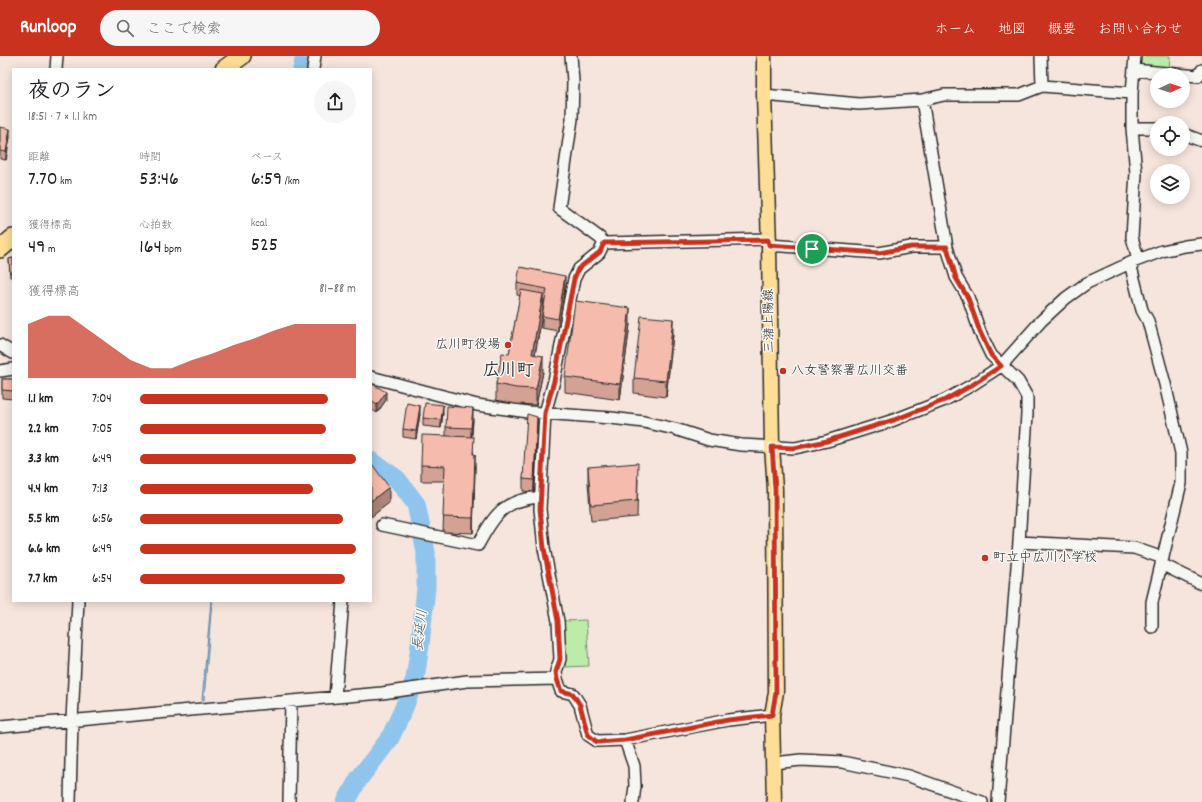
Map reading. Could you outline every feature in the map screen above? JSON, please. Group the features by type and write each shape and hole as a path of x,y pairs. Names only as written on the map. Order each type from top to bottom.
{"highway":[{"path":"225,68 242,56"},
{"path":"0,249 12,239"}],"main road":[{"name":"三潴上陽線","path":"764,56 772,447 775,489 776,692 772,715 774,802"}],"street":[{"path":"56,68 57,56"},
{"path":"313,68 315,56"},
{"path":"571,56 572,119 559,208 600,238 604,243"},
{"path":"1041,56 1042,86"},
{"path":"1135,56 1132,93 1132,128 1136,173 1132,237 1134,261 1142,310 1148,321 1165,384 1181,453 1181,484 1152,602 1152,627"},
{"path":"1134,70 1201,76"},
{"path":"764,95 859,104 922,100 944,96 1019,95 1042,86 1132,93"},
{"path":"922,100 947,247 956,278 968,298 980,332 991,355 1018,381 1026,397 1027,414 1019,542 998,802"},
{"path":"1132,128 1150,128"},
{"path":"1190,137 1202,141"},
{"path":"604,243 769,242 879,253 911,247 947,247"},
{"path":"604,243 600,252 578,269 574,279 554,381 545,413 540,509 544,548 558,621 560,659 556,672 561,691 573,694 580,705 588,735 597,742 625,740 728,720 772,715"},
{"path":"372,377 477,405 528,412 644,422 675,429 709,440 741,445 794,448 827,441 894,420 945,400 1001,366 1041,321 1066,298 1087,283 1134,261 1162,251 1202,244"},
{"path":"0,345 12,352"},
{"path":"0,371 12,368"},
{"path":"382,525 478,545 487,528 498,513 511,503 527,498 541,497"},
{"path":"1019,542 1134,548 1162,561 1202,584"},
{"path":"70,802 72,720 78,602"},
{"path":"335,697 343,602"},
{"path":"0,727 382,693 467,681 557,679"},
{"path":"289,802 291,701"},
{"path":"625,740 634,766 635,786 633,802"},
{"path":"774,763 801,760 842,762 909,776 982,802"}],"green space":[{"path":"1140,56 1170,56 1169,68 1142,68 1139,63"},
{"path":"586,620 589,666 565,667 561,624 564,621"}],"water":[{"path":"211,602 212,602 204,700 202,700"}],"building":[{"path":"0,127 10,129 6,152 0,151"},
{"path":"12,258 12,273 10,273 9,259"},
{"path":"520,267 565,276 558,319 542,316 547,289 517,283"},
{"path":"521,290 543,294 532,354 543,356 536,389 516,388 496,384 502,353 509,354"},
{"path":"575,301 630,308 620,384 565,377"},
{"path":"641,316 673,319 666,381 634,378"},
{"path":"2,379 12,379 12,391 2,390"},
{"path":"372,384 386,392 377,405 372,402"},
{"path":"407,403 420,406 416,431 403,429"},
{"path":"425,403 443,405 441,420 423,418"},
{"path":"447,406 473,408 471,428 446,427"},
{"path":"527,414 537,417 534,480 523,479"},
{"path":"422,435 474,437 473,454 475,454 473,518 443,517 445,466 421,465"},
{"path":"638,463 637,501 591,505 588,467"},
{"path":"372,464 389,487 372,500"}],"waterway":[{"name":"長延川","path":"302,68 305,56"},
{"name":"長延川","path":"346,802 358,780 390,738 415,679 426,588 426,552 416,504 397,479 372,462"}],"place":[{"name":"広川町役場","path":"508,345"},
{"name":"八女警察署広川交番","path":"783,371"},
{"name":"町立中広川小学校","path":"985,558"}],"district":[{"name":"広川町","path":"508,372"}],"route":[{"path":"768,240 769,245 812,249 879,253 911,247 947,247 956,278 968,298 980,332 991,355 1001,366 945,400 894,420 827,441 794,448 772,447 775,489 776,692 772,715 728,720 625,740 597,742 588,735 580,705 573,694 561,691 557,679 556,672 560,659 558,621 544,548 540,509 545,413 554,381 574,279 578,269 600,252 604,243 768,240"}]}
